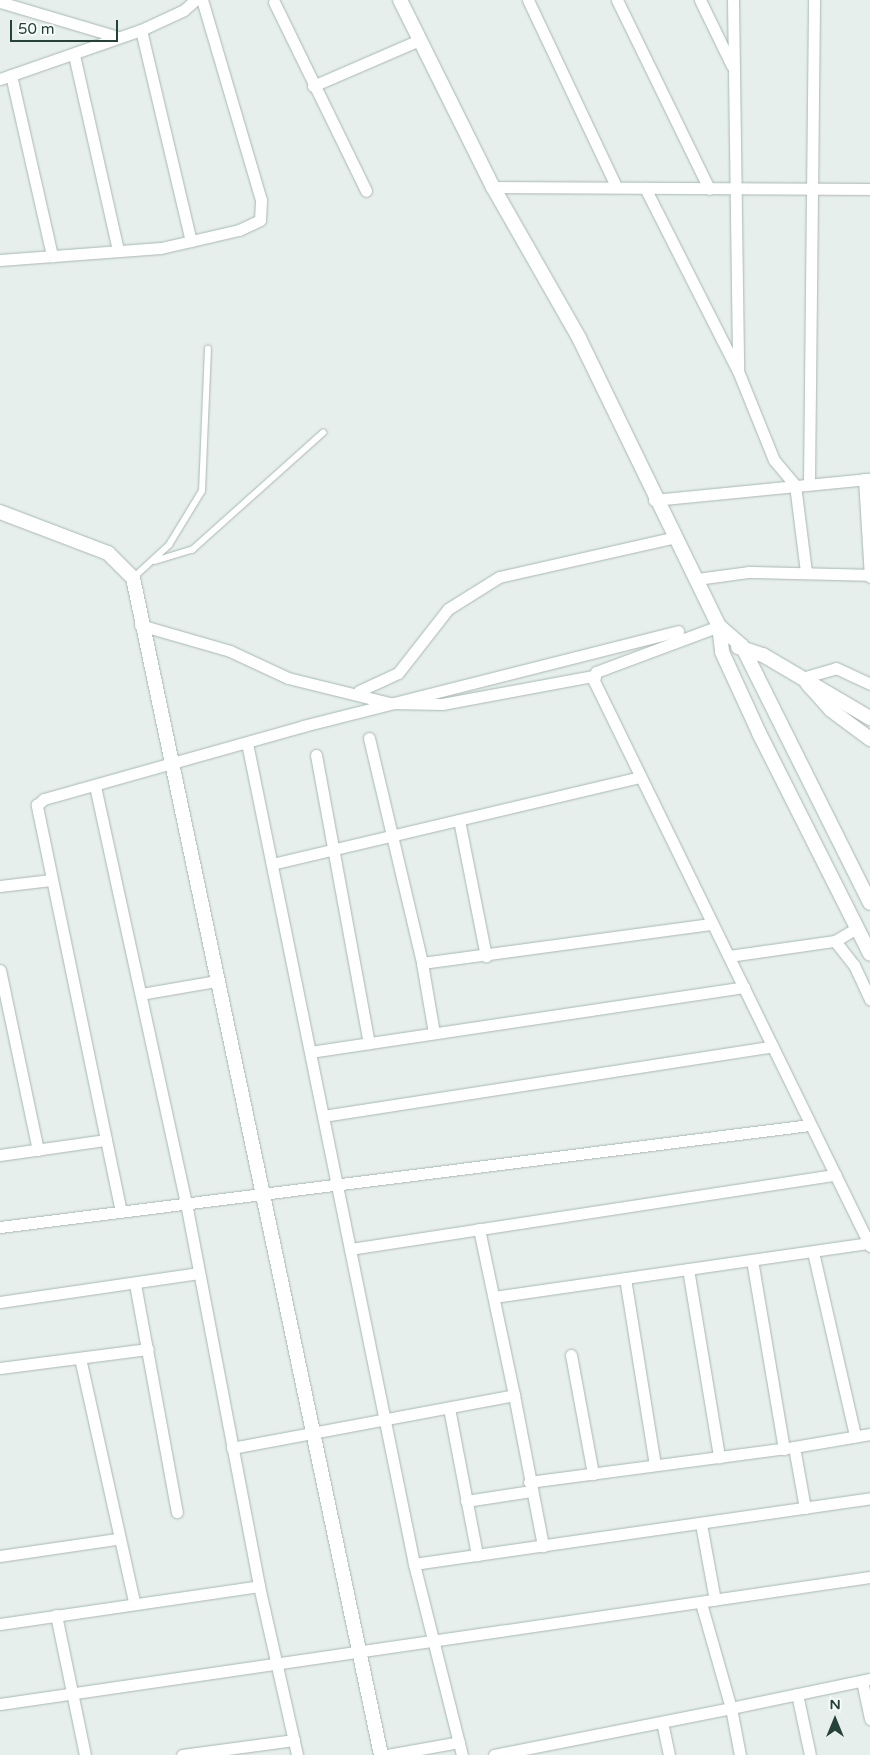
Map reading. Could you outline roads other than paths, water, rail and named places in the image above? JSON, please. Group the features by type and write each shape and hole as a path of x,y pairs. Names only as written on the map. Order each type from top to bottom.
{"street":[{"path":"52,256 5,77 74,55 141,30 184,10 195,0"},
{"path":"0,260 118,251 190,241 239,230 260,220 263,212 202,0"},
{"path":"400,0 418,40 493,187 579,338 654,500 676,537 719,626 722,652 870,954"},
{"path":"528,0 616,186"},
{"path":"617,0 709,189"},
{"path":"700,0 734,70"},
{"path":"733,0 738,189 738,371"},
{"path":"809,481 810,188 814,0"},
{"path":"0,2 118,37"},
{"path":"274,2 313,86 366,191"},
{"path":"141,30 190,241"},
{"path":"313,86 418,40"},
{"path":"74,55 118,251"},
{"path":"493,187 616,186 709,189 870,189"},
{"path":"645,188 738,371 774,460 795,485 806,572"},
{"path":"654,500 795,485 809,481 867,479 869,576 806,572 748,572 697,579"},
{"path":"0,512 108,553 133,578 140,625 169,766 263,1193 310,1435 381,1755"},
{"path":"359,691 408,665 448,609 499,577 676,537"},
{"path":"140,625 230,651 288,678 359,691 390,702 442,704 593,676 719,626"},
{"path":"719,626 742,646 802,678 870,718"},
{"path":"121,1212 50,880 37,805 44,799 169,766 390,702 678,631"},
{"path":"722,652 742,646"},
{"path":"742,646 870,903"},
{"path":"802,678 836,668 870,684"},
{"path":"494,1298 869,1244 729,956 639,777 593,676"},
{"path":"802,678 831,710 870,739"},
{"path":"370,738 394,835 422,963 434,1033"},
{"path":"247,743 323,1116 339,1183 350,1249 414,1564 462,1755"},
{"path":"316,755 332,849 370,1043"},
{"path":"272,864 639,777"},
{"path":"95,786 186,1203 275,1666 297,1755"},
{"path":"458,820 486,956"},
{"path":"0,886 50,880"},
{"path":"422,963 486,956 712,924"},
{"path":"729,956 835,941 857,928"},
{"path":"835,941 854,965 870,999"},
{"path":"0,970 38,1150"},
{"path":"141,994 216,981"},
{"path":"310,1052 744,987"},
{"path":"323,1116 773,1046"},
{"path":"0,1228 810,1124"},
{"path":"0,1155 106,1140"},
{"path":"350,1249 835,1175"},
{"path":"479,1229 543,1546"},
{"path":"813,1252 855,1436"},
{"path":"752,1260 789,1448 805,1508"},
{"path":"688,1269 719,1457"},
{"path":"0,1302 135,1284 199,1273"},
{"path":"625,1278 655,1466"},
{"path":"135,1284 177,1512"},
{"path":"0,1368 148,1349"},
{"path":"572,1355 593,1474"},
{"path":"80,1358 116,1539 134,1602"},
{"path":"232,1448 385,1421 514,1395"},
{"path":"449,1408 477,1555"},
{"path":"466,1501 593,1474 789,1448 870,1434"},
{"path":"414,1564 701,1524 870,1498"},
{"path":"701,1524 715,1600"},
{"path":"0,1556 116,1539"},
{"path":"0,1704 359,1655 870,1577"},
{"path":"0,1624 134,1602 259,1586"},
{"path":"701,1603 731,1708 740,1755"},
{"path":"56,1615 74,1694 85,1755"},
{"path":"494,1755 866,1680 870,1719"},
{"path":"797,1694 810,1755"},
{"path":"662,1722 669,1755"},
{"path":"182,1755 294,1740"},
{"path":"387,1755 459,1742"}],"lane":[{"path":"133,578 155,561 202,491 208,349"},
{"path":"155,561 192,550 323,433"}]}
